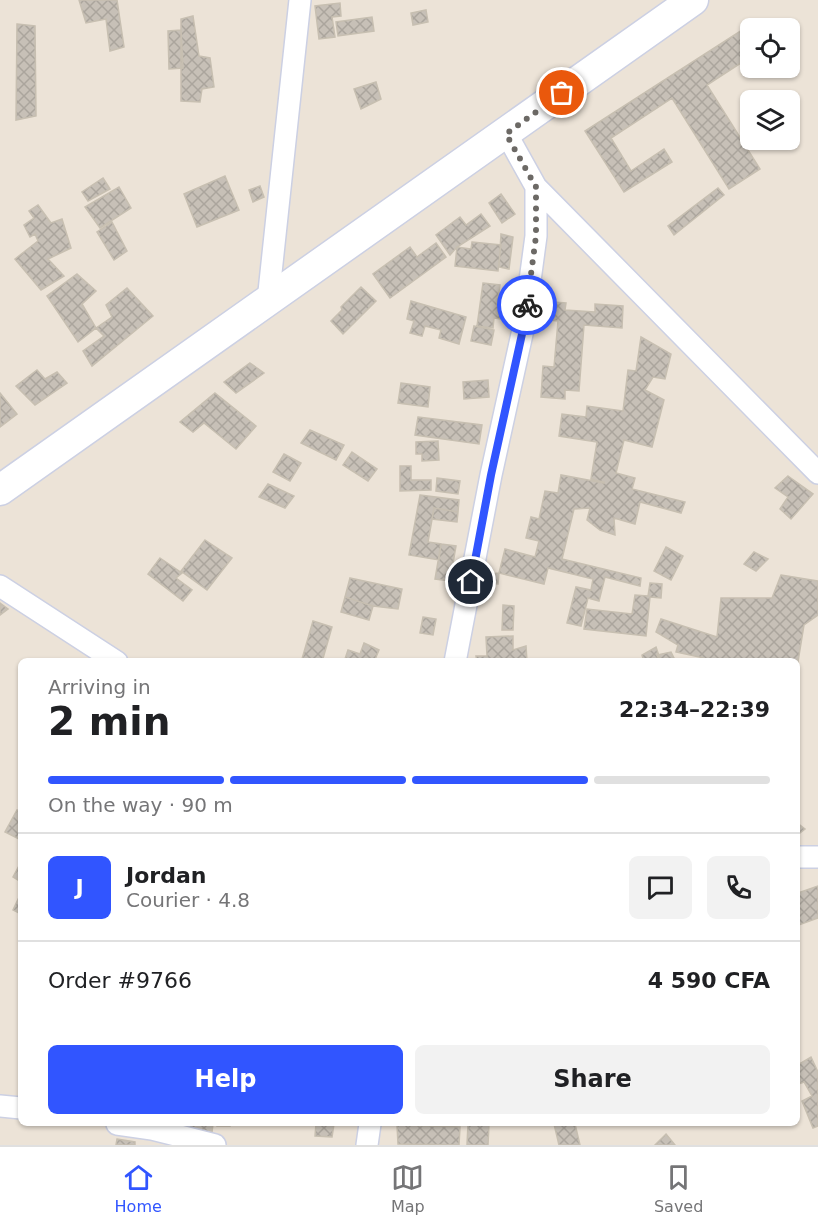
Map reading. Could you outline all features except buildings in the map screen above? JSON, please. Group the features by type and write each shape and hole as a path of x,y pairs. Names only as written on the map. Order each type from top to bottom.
{"main road":[{"path":"0,490 693,0"}],"street":[{"path":"268,301 300,0"},
{"path":"506,134 536,187 818,473"},
{"path":"456,658 491,475 524,325 536,236 536,187"},
{"path":"0,586 111,658"},
{"path":"800,857 818,857"},
{"path":"0,1106 18,1108"},
{"path":"131,1126 215,1145"},
{"path":"367,1145 370,1126"}],"way so far":[{"path":"527,305 536,236 536,187 506,134 562,93"}],"route":[{"path":"471,582 527,305"}]}
